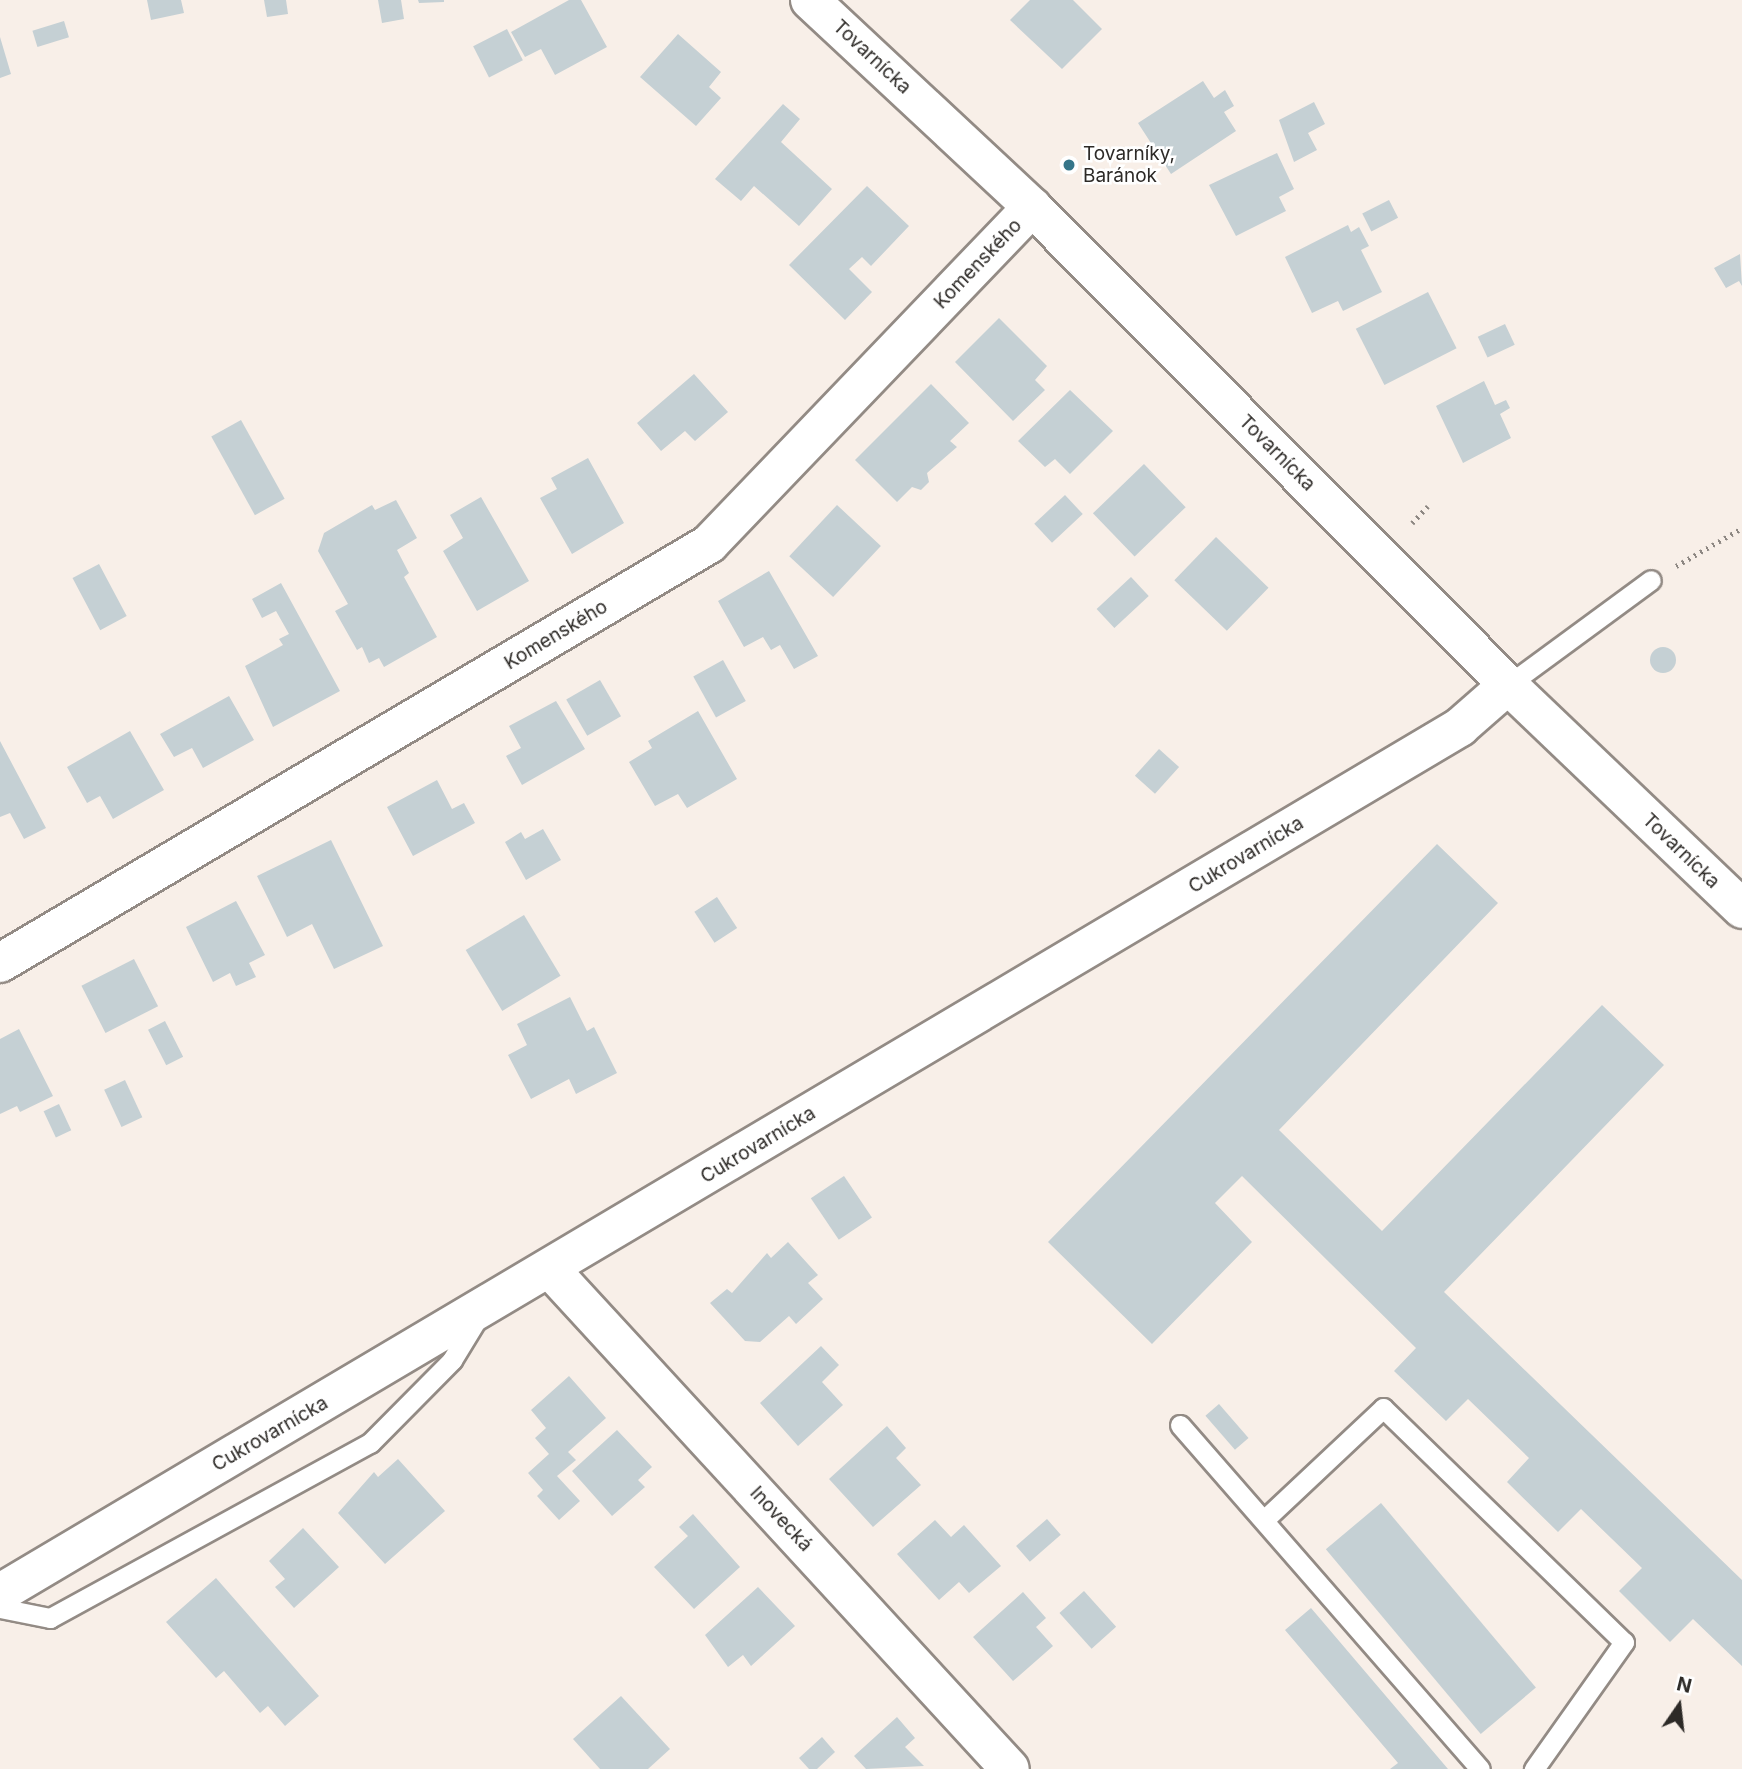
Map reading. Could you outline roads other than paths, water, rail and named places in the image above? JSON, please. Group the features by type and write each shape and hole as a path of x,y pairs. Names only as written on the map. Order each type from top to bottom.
{"street":[{"name":"Tovarnícka","path":"810,0 1032,207 1508,685 1742,909"},
{"name":"Komenského","path":"0,963 709,544 1032,207"},
{"name":"Cukrovarnícka","path":"0,1593 1460,727 1508,685"},
{"name":"Inovecká","path":"550,1269 1010,1769"}],"lane":[{"path":"1508,685 1651,580"},
{"path":"0,1608 50,1618 370,1443 452,1360 484,1308"},
{"path":"1265,1519 1383,1408 1624,1642 1534,1769"},
{"path":"1181,1425 1480,1769"}],"place":[{"name":"Tovarníky, Baránok","path":"1069,165"}]}
